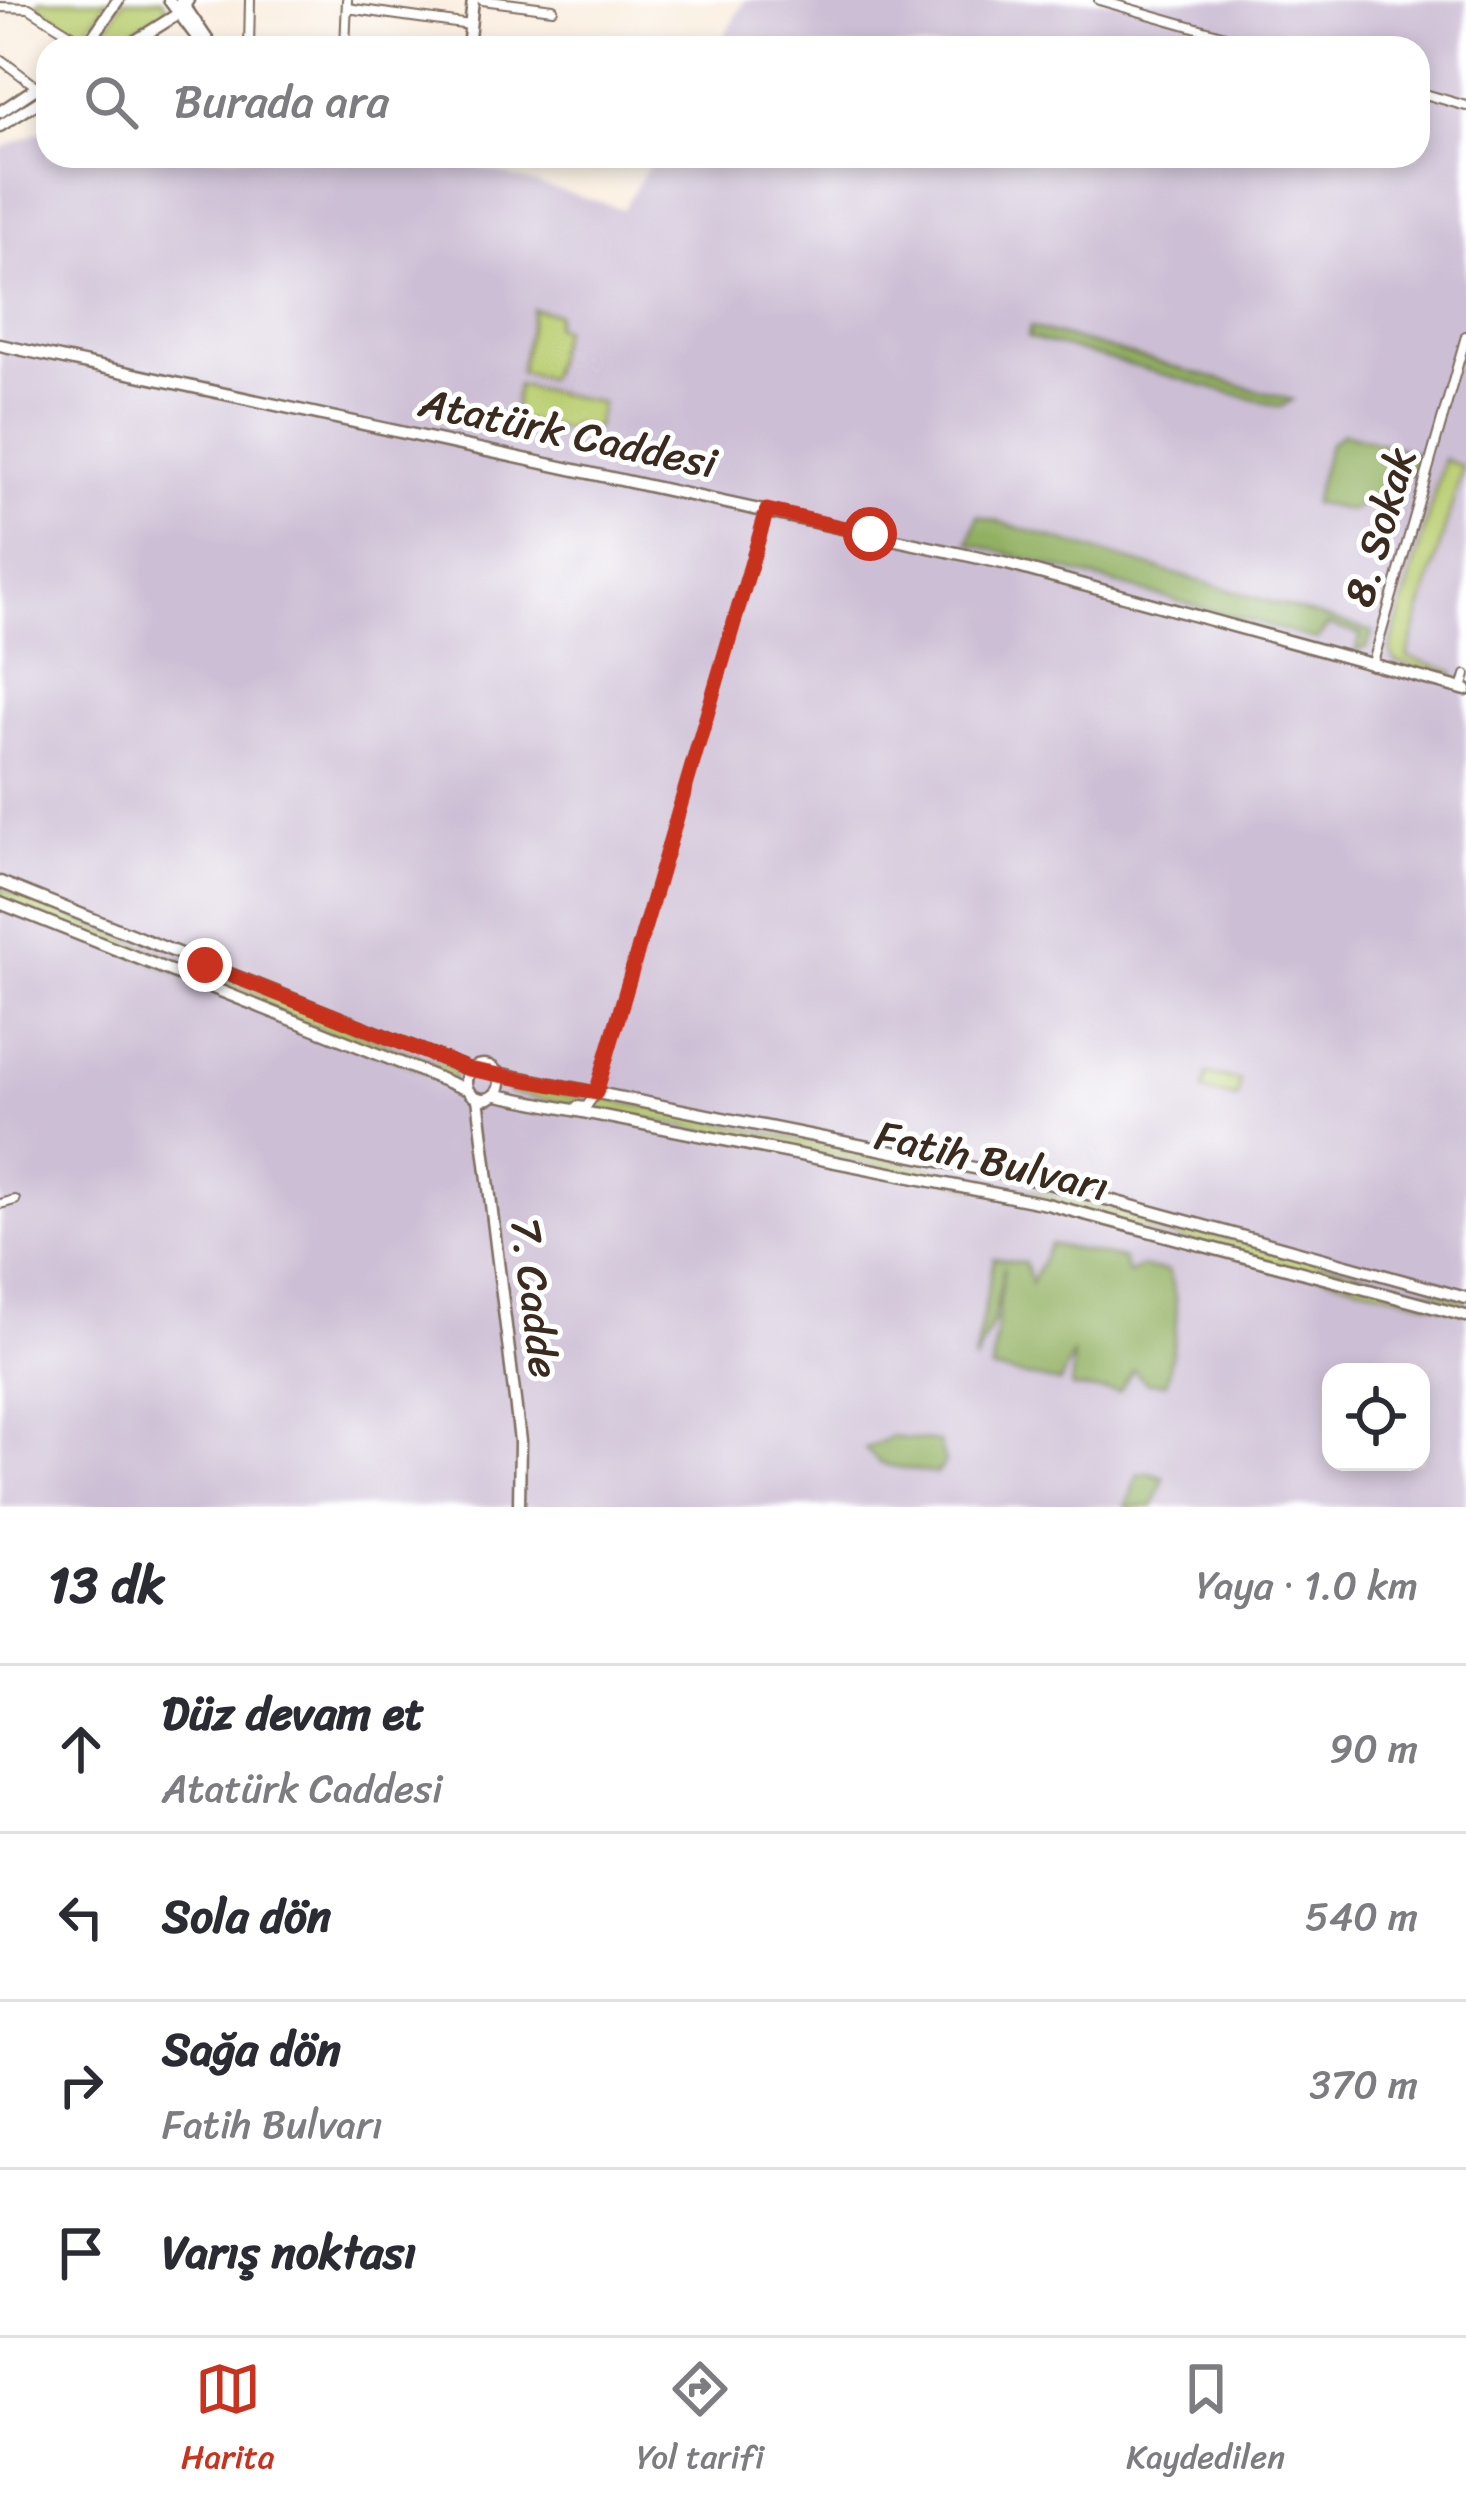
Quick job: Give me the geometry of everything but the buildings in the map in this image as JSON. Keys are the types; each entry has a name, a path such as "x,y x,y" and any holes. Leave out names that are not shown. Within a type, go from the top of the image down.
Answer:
{"main road":[{"path":"96,36 118,0"},
{"path":"169,0 183,5 202,36"},
{"path":"470,36 477,0"},
{"path":"140,36 183,5"},
{"path":"0,112 36,92"},
{"path":"0,126 36,95"},
{"name":"Atatürk Caddesi","path":"0,346 1007,564 1464,690"},
{"name":"Fatih Bulvarı","path":"0,882 468,1069 1044,1182 1466,1298"},
{"path":"0,903 478,1098"},
{"path":"463,1088 468,1069"},
{"path":"497,1095 502,1074"},
{"name":"Fatih Bulvarı","path":"478,1098 497,1095 557,1104 1047,1204 1466,1316"},
{"name":"7. Cadde","path":"478,1098 520,1441 519,1507"}],"street":[{"path":"249,36 250,0"},
{"path":"477,0 553,9"},
{"path":"1099,0 1225,36"},
{"path":"0,7 30,4 74,36"},
{"path":"346,36 347,4 471,25"},
{"path":"0,58 36,83"},
{"path":"1430,96 1466,106"},
{"name":"8. Sokak","path":"1372,666 1466,336"},
{"path":"557,1104 586,1107 596,1093 767,510"},
{"path":"1464,690 1466,675"},
{"path":"0,1204 15,1200"}],"shaded area":[{"path":"745,0 1466,0 1466,1507 0,1507 0,149 36,133 36,168 482,168 623,209 647,168 1430,168 1430,36 724,36"}],"green space":[{"path":"39,0 109,0 83,34 38,7"},
{"path":"123,0 162,0 168,8 124,36 102,36"},
{"path":"533,309 557,314 554,327 562,329 548,379 520,372"},
{"path":"1030,327 1292,400 1281,407 1028,337"},
{"path":"517,385 601,403 596,428 572,424 569,430 513,418"},
{"path":"1343,433 1421,455 1417,470 1351,511 1313,503 1329,444"},
{"path":"1444,459 1463,467 1407,657 1454,672 1453,676 1396,662 1390,651"},
{"path":"978,516 1373,632 1367,647 1356,651 1361,635 1328,625 1317,640 969,543"},
{"path":"0,888 192,966 193,972 190,977 0,900"},
{"path":"213,975 451,1069 455,1077 452,1081 205,983"},
{"path":"1207,1074 1240,1081 1237,1098 1203,1091"},
{"path":"511,1084 589,1100 580,1105 509,1093"},
{"path":"600,1098 1251,1244 1466,1301 1466,1312 946,1179 592,1107"},
{"path":"1050,1244 1123,1259 1128,1274 1141,1267 1167,1271 1176,1313 1166,1383 1147,1383 1133,1370 1119,1392 1072,1388 1073,1353 1060,1383 992,1370 1004,1266 993,1322 974,1363 994,1258 1025,1263 1031,1284"},
{"path":"891,1437 939,1442 945,1463 936,1474 881,1464 865,1449"},
{"path":"1138,1474 1164,1478 1153,1507 1126,1507"}],"route":[{"path":"205,965 468,1069 596,1093 767,510 870,534"}]}
